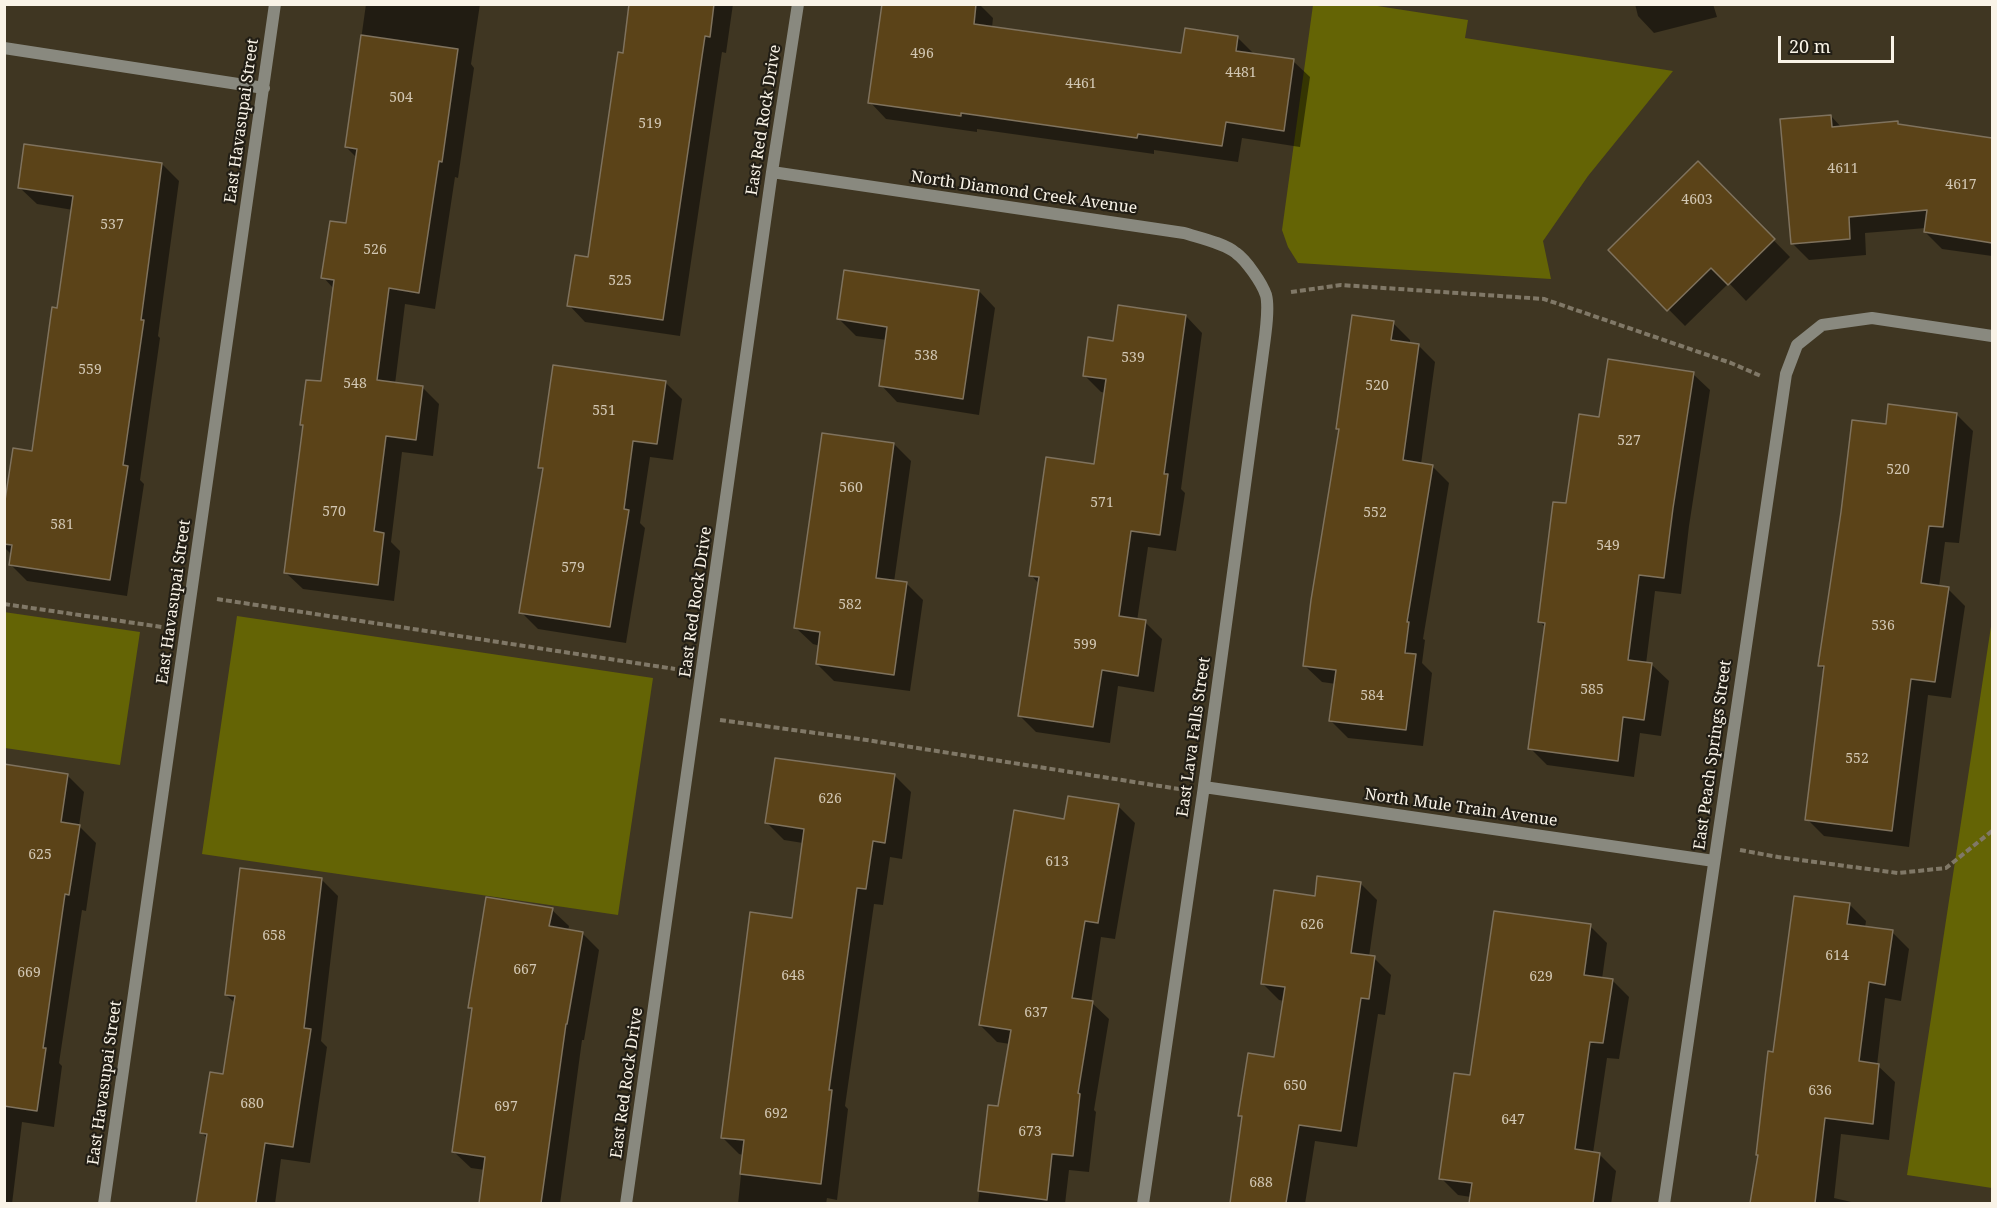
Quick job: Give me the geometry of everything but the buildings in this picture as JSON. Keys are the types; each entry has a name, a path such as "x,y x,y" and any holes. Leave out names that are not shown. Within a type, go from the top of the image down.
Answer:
{"street":[{"name":"East Havasupai Street","path":"104,1203 276,4"},
{"name":"East Red Rock Drive","path":"626,1203 772,172 798,4"},
{"path":"4,48 264,88"},
{"name":"North Diamond Creek Avenue","path":"772,172 1184,233 1236,252 1256,276"},
{"name":"East Lava Falls Street","path":"1143,1203 1204,790 1262,360 1266,295 1256,276"},
{"name":"East Peach Springs Street","path":"1664,1203 1786,374 1797,345 1822,325 1872,318 1992,336"},
{"name":"North Mule Train Avenue","path":"1204,790 1714,861"}],"path":[{"path":"1266,295 1341,285 1544,299 1731,363 1784,385"},
{"path":"191,595 702,674"},
{"path":"4,604 186,631"},
{"path":"696,717 1204,790"},
{"path":"1716,846 1898,873 1946,868 1992,831"}],"shaded area":[{"path":"1313,5 1371,5 1468,20 1465,38 1673,71 1588,176 1543,241 1551,279 1298,263 1288,247 1282,230"},
{"path":"4,612 140,632 120,765 5,748"},
{"path":"237,616 653,678 618,915 202,854"},
{"path":"1992,620 1992,1188 1907,1175"}]}
